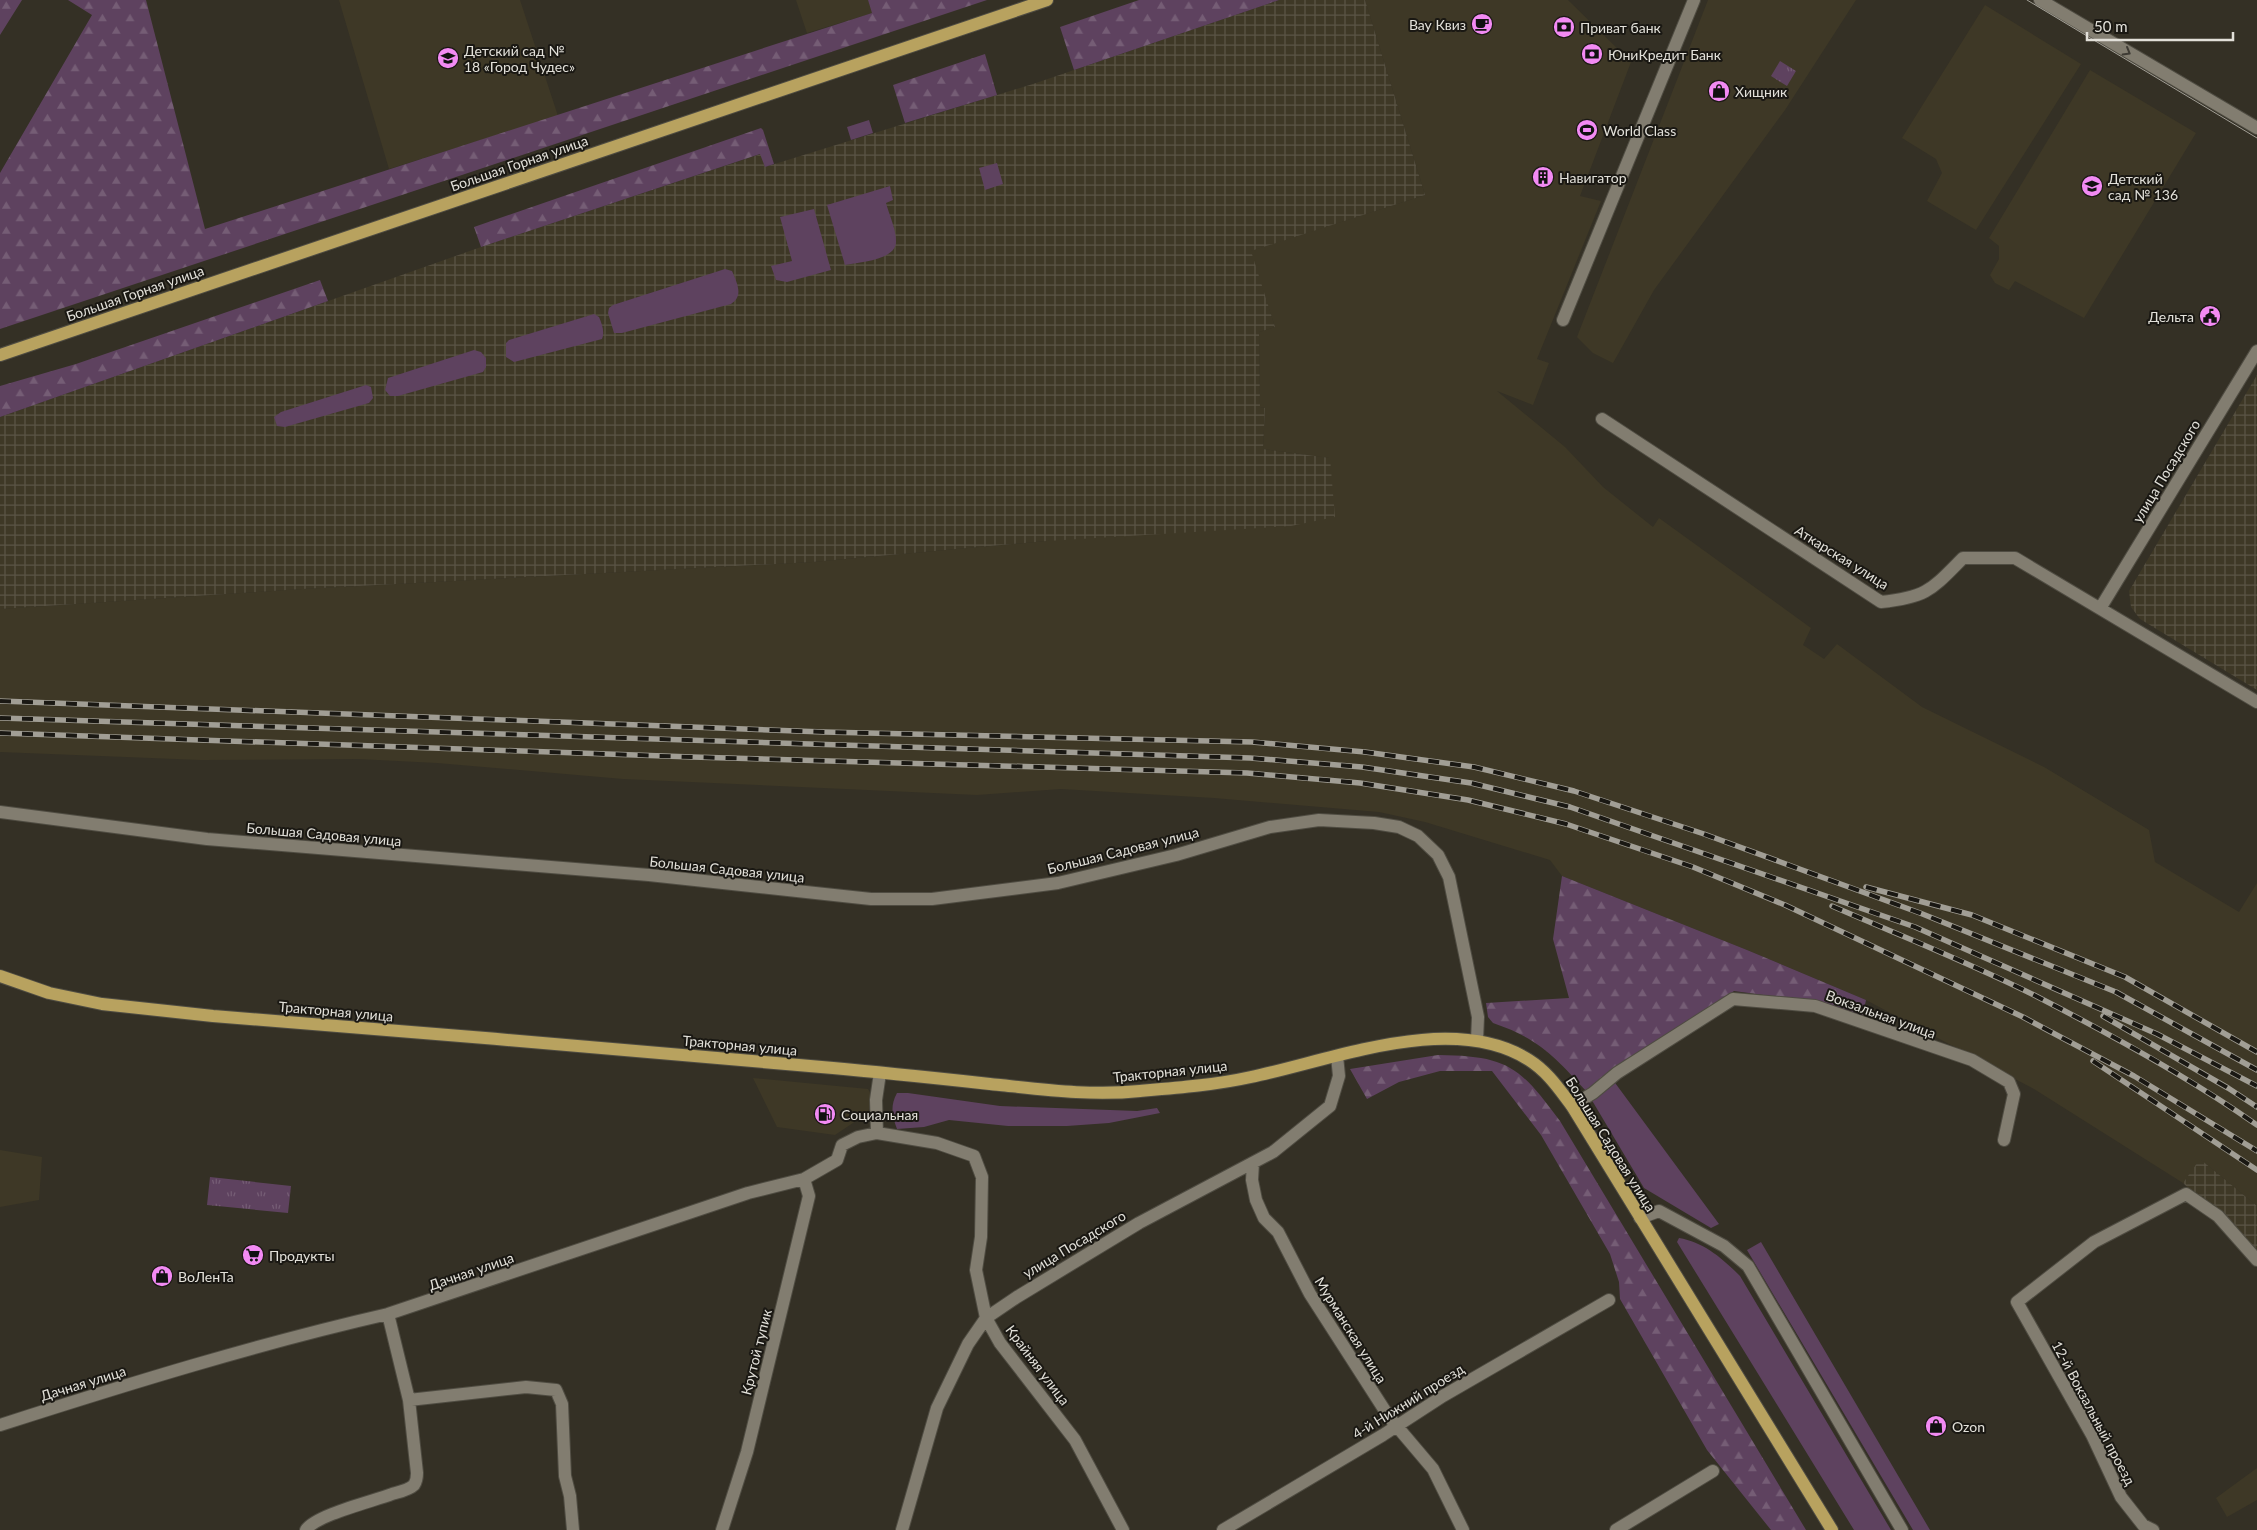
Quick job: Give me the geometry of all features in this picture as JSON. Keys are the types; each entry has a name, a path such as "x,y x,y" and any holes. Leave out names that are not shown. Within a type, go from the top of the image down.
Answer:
{"main road":[{"name":"Большая Горная улица","path":"0,355 1047,0"},
{"name":"Тракторная улица","path":"0,976 49,993 102,1004 213,1016 880,1072 1066,1093 1137,1092 1248,1078 1337,1056 1435,1039 1476,1040"},
{"name":"Большая Садовая улица","path":"1476,1040 1508,1050 1529,1060 1549,1076 1572,1106 1832,1530"}],"street":[{"path":"1563,320 1694,0"},
{"path":"2040,0 2257,128"},
{"name":"улица Посадского","path":"2101,607 2257,351"},
{"name":"Аткарская улица","path":"1602,419 1881,602 1909,599 1930,590 1963,558 2015,558 2101,607 2257,702"},
{"name":"Большая Садовая улица","path":"0,812 207,839 649,875 871,899 932,899 1058,883 1176,854 1270,827 1319,820 1374,823 1399,827 1418,836 1438,855 1449,877 1478,1017 1476,1040"},
{"name":"Вокзальная улица","path":"1572,1106 1593,1093 1617,1073 1733,999 1815,1006 1972,1060 2009,1082 2014,1094 2004,1140"},
{"name":"улица Посадского","path":"902,1530 937,1408 968,1344 986,1318 1139,1223 1273,1152 1330,1106 1339,1076 1337,1056"},
{"path":"877,1133 876,1100 880,1072"},
{"name":"Дачная улица","path":"0,1425 119,1387 327,1328 388,1314 748,1193 804,1179 836,1160 842,1145 858,1137 877,1133"},
{"name":"Крайняя улица","path":"877,1133 937,1143 974,1156 982,1177 981,1237 976,1270 986,1318 1000,1343 1075,1440 1123,1530"},
{"name":"Мурманская улица","path":"1253,1163 1252,1180 1256,1200 1264,1218 1278,1232 1310,1294 1340,1344 1389,1417 1433,1469 1463,1530"},
{"name":"Крутой тупик","path":"722,1530 747,1452 809,1196 804,1179"},
{"name":"12-й Вокзальный проезд","path":"2154,1530 2143,1525 2121,1498 2092,1434 2017,1302 2094,1242 2186,1194 2218,1216 2257,1260"},
{"path":"1640,1218 1659,1211 1724,1246 1748,1266 1902,1530"},
{"name":"4-й Нижний проезд","path":"1222,1530 1397,1426 1443,1396 1610,1300"},
{"path":"306,1530 308,1526 322,1517 407,1489 414,1484 418,1473 408,1400 388,1314"},
{"path":"408,1400 526,1387 556,1390 562,1404 565,1476 570,1496 573,1530"},
{"path":"1616,1530 1713,1471"}],"shaded area":[{"name":"Детский сад № 18 «Город Чудес»","path":"339,0 520,0 558,116 389,169"},
{"path":"796,0 868,0 873,13 807,33"},
{"path":"1279,0 1365,0 1425,195 1251,251 1275,327 1259,332 1260,407 1265,408 1263,449 1330,458 1335,517 1291,526 1047,541 812,562 302,589 0,609 0,417 481,247 761,154 765,167 1036,83"},
{"path":"1365,0 1568,0 1631,62 1580,196 1601,201 1537,359 1549,363 1533,405 1497,391 1565,447 1603,487 1653,527 1659,518 1811,628 1803,645 1824,659 1837,644 1922,707 2044,767 2149,830 2155,862 2239,912 2257,883 2257,1206 2201,1160 2183,1183 2034,1089 1866,1000 1562,876 1550,860 1425,822 1379,812 1214,798 1061,789 977,795 623,779 437,763 358,759 201,760 0,752 0,609 302,589 812,562 1047,541 1329,458 1263,449 1265,408 1260,407 1259,332 1275,327 1250,251 1425,195"},
{"path":"1708,0 1856,0 1785,110 1654,290 1613,363 1593,353 1577,337"},
{"path":"1985,5 2081,64 1976,230 1927,201 1942,173 1936,159 1902,138"},
{"name":"Детский сад № 136","path":"2090,70 2196,133 2084,318 2015,281 2009,290 1995,283 1990,275 1999,259 1999,246 1989,238"},
{"path":"2257,375 2257,690 2140,619 2131,607 2129,591"},
{"path":"753,1078 868,1089 872,1096 868,1113 835,1135 777,1127"},
{"path":"0,1150 42,1157 39,1200 0,1207"},
{"path":"2200,1159 2257,1206 2257,1252 2183,1183"},
{"path":"2257,1468 2257,1500 2227,1517 2216,1498"}],"green space":[{"path":"0,0 22,0 0,35"},
{"path":"68,0 146,0 205,229 872,13 868,0 987,0 0,329 0,173 92,15"},
{"path":"1139,0 1279,0 1074,70 1060,27"},
{"path":"985,54 997,95 905,123 893,85"},
{"path":"1780,61 1796,71 1787,86 1771,76"},
{"path":"869,120 873,133 851,140 847,127"},
{"path":"761,128 774,164 765,167 760,154 481,247 474,227"},
{"path":"997,163 1003,184 985,190 979,168"},
{"path":"890,186 893,200 886,203 895,232 895,247 891,252 876,259 845,265 827,205"},
{"path":"814,209 831,270 787,282 776,280 771,266 792,261 780,217"},
{"path":"725,269 732,271 738,289 737,297 731,304 622,333 614,333 608,313 609,308 613,305"},
{"path":"320,280 328,301 0,417 0,386 76,364"},
{"path":"594,314 599,317 602,325 602,339 514,362 506,357 506,343 509,340"},
{"path":"474,350 481,352 486,358 486,367 483,372 398,396 390,396 385,390 388,378"},
{"path":"366,385 371,387 373,398 369,403 285,427 277,426 274,417 281,412"},
{"path":"1562,876 1866,1000 1862,1018 1815,1002 1734,991 1587,1092 1546,1050 1523,1036 1493,1023 1488,1017 1486,1003 1569,998 1553,939"},
{"path":"1438,1055 1481,1058 1497,1062 1522,1076 1546,1102 1560,1121 1806,1530 1771,1530 1707,1450 1620,1299 1619,1282 1610,1254 1541,1135 1492,1071 1440,1071 1399,1082 1367,1099 1350,1069"},
{"path":"1610,1076 1719,1224 1711,1228 1644,1188 1587,1092"},
{"path":"897,1093 1000,1106 1137,1111 1157,1108 1160,1113 1109,1123 1067,1126 1008,1126 949,1120 924,1127 897,1129 892,1111"},
{"path":"210,1177 291,1186 288,1213 207,1205"},
{"path":"1679,1238 1705,1247 1740,1276 1891,1530 1854,1530 1677,1242"},
{"path":"1761,1242 1930,1530 1913,1530 1747,1250"}],"tram line":[{"path":"2027,0 2257,138"}],"railway":[{"path":"0,701 824,732 1252,742 1365,752 1474,767 1574,791 1704,834 1920,913 2116,992 2257,1070"},
{"path":"0,718 1250,758 1362,767 1471,783 1570,807 1915,927 2157,1034 2257,1086"},
{"path":"0,733 692,757 1247,773 1360,783 1468,800 1566,824 1693,867 1785,905 2023,1017 2134,1076 2257,1151"},
{"path":"1866,887 1972,915 2125,977 2257,1052"},
{"path":"1832,906 1959,960 2034,995 2148,1056 2257,1125"},
{"path":"2103,1016 2228,1088 2257,1107"},
{"path":"2093,1061 2257,1170"}],"place":[{"name":"Вау Квиз","path":"1482,24"},
{"name":"Приват банк","path":"1564,27"},
{"name":"ЮниКредит Банк","path":"1592,54"},
{"name":"Детский сад № 18 «Город Чудес»","path":"448,58"},
{"name":"Хищник","path":"1719,91"},
{"name":"World Class","path":"1587,130"},
{"name":"Навигатор","path":"1543,177"},
{"name":"Детский сад № 136","path":"2092,186"},
{"name":"Дельта","path":"2210,316"},
{"name":"Социальная","path":"825,1114"},
{"name":"Продукты","path":"253,1255"},
{"name":"ВоЛенТа","path":"162,1276"},
{"name":"Ozon","path":"1936,1426"}]}
